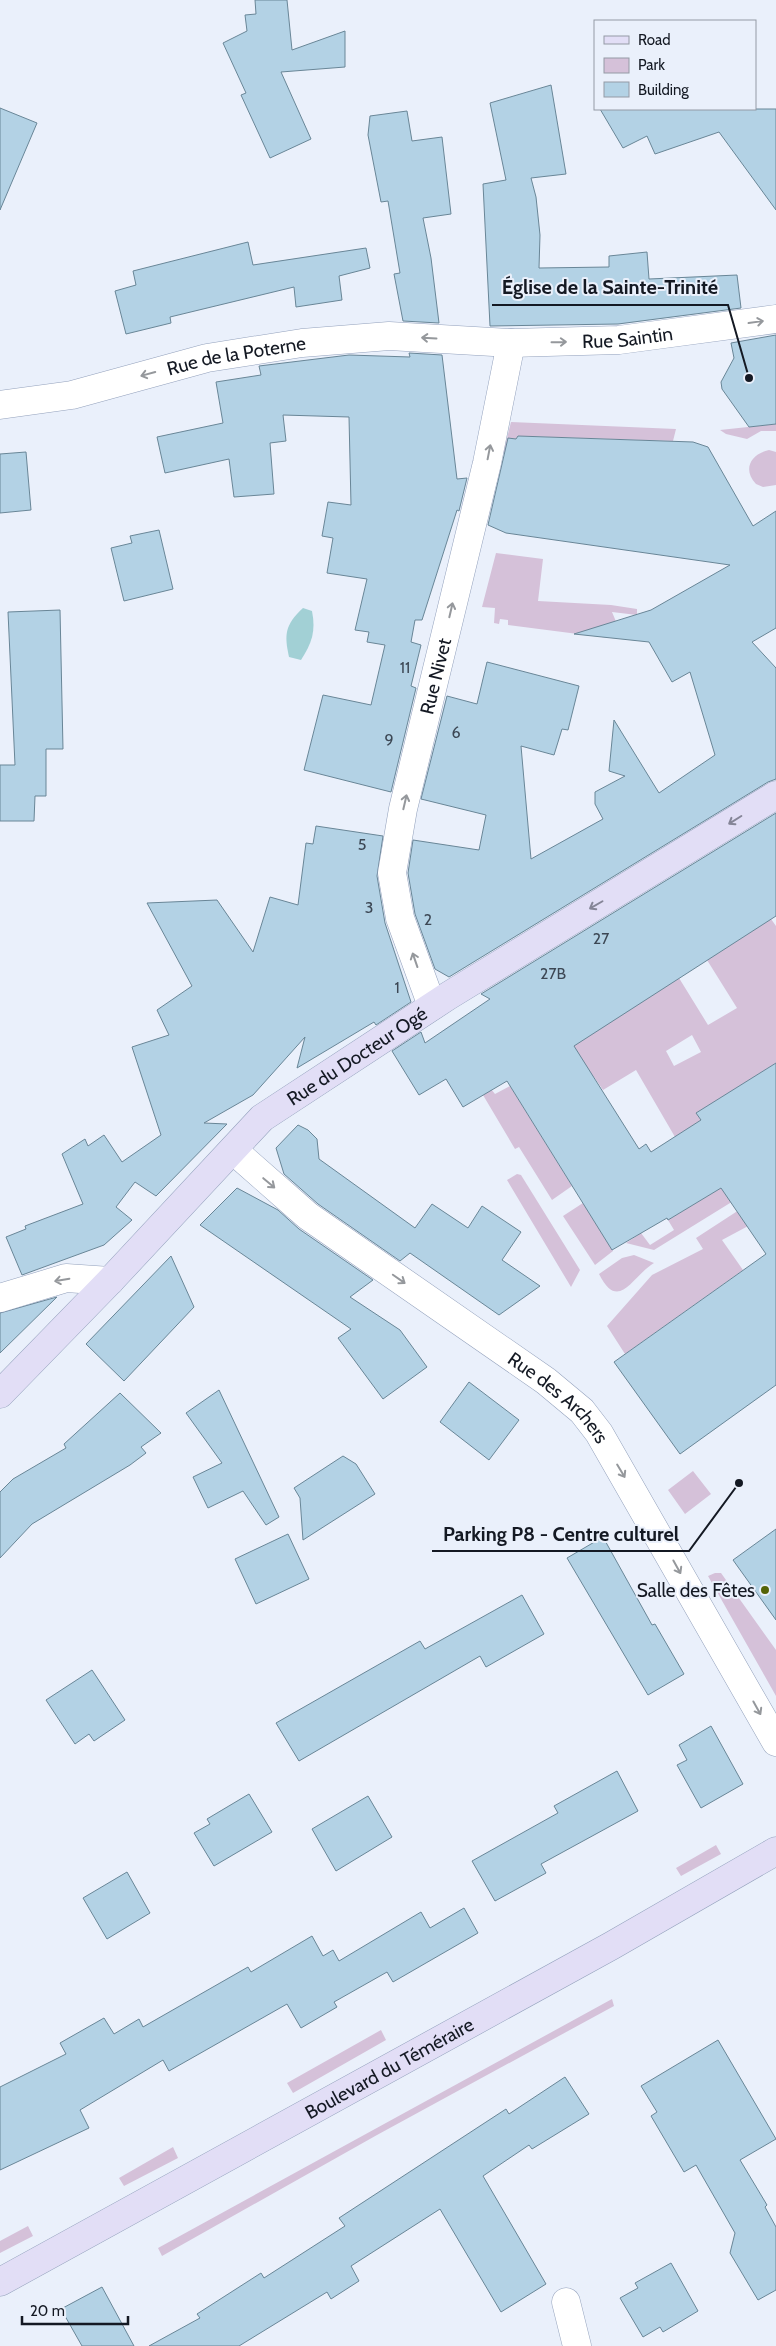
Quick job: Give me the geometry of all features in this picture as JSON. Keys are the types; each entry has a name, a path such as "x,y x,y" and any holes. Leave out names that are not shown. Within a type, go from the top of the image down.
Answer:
{"main road":[{"name":"Rue du Docteur Ogé","path":"0,1394 110,1281 262,1118 432,1006 776,795"},
{"name":"Boulevard du Téméraire","path":"0,2282 602,1950 776,1850"}],"street":[{"name":"Rue Saintin","path":"478,341 510,343 620,340 776,319"},
{"name":"Rue de la Poterne","path":"0,405 72,395 208,358 302,344 389,336 478,341"},
{"name":"Rue Nivet","path":"432,1006 400,918 392,873 403,809 487,463 510,343"},
{"name":"Rue des Archers","path":"233,1150 308,1216 546,1381 582,1411 599,1433 776,1742"},
{"path":"0,1298 66,1278 110,1281"},
{"path":"566,2302 577,2346"}],"green space":[{"path":"511,422 676,429 673,441 519,436 503,454"},
{"path":"776,424 776,431 761,431 747,439 726,434 720,430"},
{"path":"769,450 776,452 776,485 763,487 756,484 749,468 750,463 757,455"},
{"path":"496,553 543,559 538,601 611,605 637,609 637,615 612,612 617,624 609,638 508,625 508,620 500,619 499,624 494,623 495,608 482,607"},
{"path":"771,919 776,926 776,1063 697,1113 701,1120 675,1137 636,1070 603,1090 594,1077 586,1082 562,1043 679,978 708,1025 737,1008 707,960","holes":["692,1035 701,1052 674,1066 666,1051"]},
{"path":"510,1086 572,1186 552,1200 519,1147 515,1149 483,1095 491,1089 495,1094"},
{"path":"517,1174 521,1175 580,1270 571,1287 507,1180"},
{"path":"734,1180 743,1195 654,1250 626,1243 641,1233 650,1245 674,1230 668,1220"},
{"path":"776,1186 776,1211 722,1240 743,1270 625,1354 607,1326 652,1275 703,1249 696,1238"},
{"path":"583,1203 613,1251 595,1265 563,1216"},
{"path":"634,1255 654,1263 625,1288 613,1291 606,1285 599,1274 622,1258"},
{"path":"693,1471 711,1494 685,1514 668,1490"},
{"path":"721,1573 776,1650 776,1696 708,1576"},
{"path":"716,1845 721,1854 681,1876 676,1868"},
{"path":"612,1999 614,2006 377,2135 162,2256 158,2248"},
{"path":"381,2030 386,2040 293,2093 287,2083"},
{"path":"173,2147 178,2158 124,2186 119,2178"},
{"path":"28,2226 33,2236 0,2253 0,2241"}],"water":[{"path":"303,608 312,611 314,625 308,648 301,660 289,657 286,636 289,625"}],"building":[{"path":"255,0 287,0 292,50 345,31 345,67 281,72 311,139 270,158 241,95 246,93 223,43 247,31 245,15 256,14"},
{"path":"551,85 566,174 531,178 536,197 540,235 539,268 609,267 609,256 647,252 649,279 737,275 741,308 618,324 490,326 483,184 506,180 490,103"},
{"path":"0,108 37,123 0,210"},
{"path":"776,109 776,210 719,132 655,154 647,136 623,148 601,110"},
{"path":"407,111 412,141 442,137 451,214 423,218 431,258 439,323 403,321 394,274 400,273 388,201 381,202 368,135 370,116"},
{"path":"248,242 253,265 366,248 370,268 339,276 342,300 296,307 294,287 170,317 171,323 126,334 115,291 136,285 133,271"},
{"path":"776,335 776,424 749,427 722,389 721,382 734,358 731,343"},
{"path":"409,353 442,355 457,479 467,478 459,511 457,510 422,620 415,620 411,642 421,645 411,686 416,688 391,792 304,770 323,695 371,705 385,645 367,642 369,632 355,630 367,579 327,573 333,538 322,536 328,502 351,505 349,417 283,415 286,441 270,443 274,494 234,497 229,459 165,473 157,437 223,423 216,382 261,375 259,366 349,355 410,357"},
{"path":"518,436 693,442 708,447 753,526 776,511 776,628 752,642 776,668 776,779 768,782 449,977 435,969 415,914 408,873 413,840 479,850 486,815 421,799 447,696 477,704 487,662 579,686 568,730 562,729 554,755 521,746 531,859 603,819 595,804 595,792 625,776 609,771 614,720 659,793 715,755 690,672 672,682 649,642 574,634 651,610 730,565 506,533 488,525 508,438 516,439"},
{"path":"26,452 31,510 0,513 0,454"},
{"path":"159,530 173,589 124,601 111,548 132,543 130,536"},
{"path":"60,610 63,749 46,749 46,796 35,796 34,821 0,821 0,765 15,765 8,612"},
{"path":"776,813 776,916 574,1046 639,1149 646,1144 651,1152 701,1120 696,1113 776,1063 776,1385 680,1454 614,1362 766,1254 721,1188 668,1220 667,1218 612,1250 507,1081 463,1107 446,1079 419,1095 392,1051 421,1032 425,1043 490,999 481,994"},
{"path":"316,826 383,836 377,876 385,923 411,1002 376,1025 374,1022 297,1068 305,1037 253,1095 204,1123 227,1124 156,1196 135,1182 116,1207 132,1220 104,1245 22,1275 6,1237 26,1229 25,1226 83,1204 62,1154 85,1139 88,1146 104,1135 122,1162 161,1135 132,1047 169,1035 157,1010 192,986 147,903 217,900 253,952 270,897 298,905 306,843 313,844"},
{"path":"298,1125 308,1130 317,1139 319,1159 415,1228 432,1204 468,1228 482,1206 521,1232 502,1260 540,1286 499,1315 410,1253 400,1261 318,1204 284,1174 276,1148"},
{"path":"237,1188 278,1210 299,1229 373,1280 350,1297 400,1330 427,1367 383,1399 338,1338 351,1329 200,1225"},
{"path":"171,1256 194,1307 124,1381 86,1344"},
{"path":"57,1297 0,1353 0,1313"},
{"path":"469,1382 519,1420 489,1460 440,1422"},
{"path":"219,1390 279,1517 266,1525 243,1491 208,1508 193,1477 222,1463 186,1413"},
{"path":"120,1393 161,1433 141,1447 146,1453 130,1465 32,1524 0,1558 0,1492 13,1479 66,1448 64,1444"},
{"path":"343,1456 356,1464 375,1494 303,1540 300,1498 294,1488"},
{"name":"Salle des Fêtes","path":"776,1529 776,1620 733,1560"},
{"path":"288,1534 309,1579 256,1604 235,1559"},
{"path":"603,1537 652,1625 655,1624 684,1674 648,1695 567,1558"},
{"path":"522,1595 544,1634 486,1667 480,1656 299,1761 276,1723 420,1641 425,1649"},
{"path":"92,1670 125,1720 94,1741 89,1734 75,1744 46,1700"},
{"path":"711,1726 743,1784 701,1808 677,1765 687,1760 679,1745"},
{"path":"617,1771 638,1811 541,1864 546,1873 495,1901 472,1861 558,1813 554,1806"},
{"path":"249,1794 272,1832 214,1866 194,1833 210,1824 207,1819"},
{"path":"368,1796 392,1837 336,1871 312,1829"},
{"path":"127,1872 150,1913 107,1939 83,1898"},
{"path":"464,1908 478,1933 393,1982 387,1972 334,2002 337,2007 301,2028 287,2004 169,2071 163,2060 80,2110 89,2128 0,2170 0,2087 66,2054 60,2043 104,2018 114,2034 139,2019 143,2027 248,1967 251,1972 312,1936 323,1956 333,1950 339,1961 421,1912 430,1928"},
{"path":"718,2040 776,2139 740,2160 767,2205 765,2207 776,2227 776,2290 758,2300 730,2253 735,2233 696,2165 684,2172 651,2116 657,2112 641,2086"},
{"path":"565,2077 589,2114 532,2149 529,2145 483,2176 546,2284 501,2312 440,2209 351,2266 359,2281 331,2299 327,2292 239,2346 149,2346 200,2318 197,2314 261,2273 264,2278 345,2226 339,2218 506,2109 509,2114"},
{"path":"671,2263 698,2311 663,2332 660,2327 643,2337 620,2298 638,2288 635,2283"},
{"path":"102,2287 134,2346 82,2346 61,2309"}],"place":[{"name":"Église de la Sainte-Trinité","path":"749,378"},
{"name":"Parking P8 - Centre culturel","path":"739,1483"},
{"name":"Salle des Fêtes","path":"765,1590"}]}
